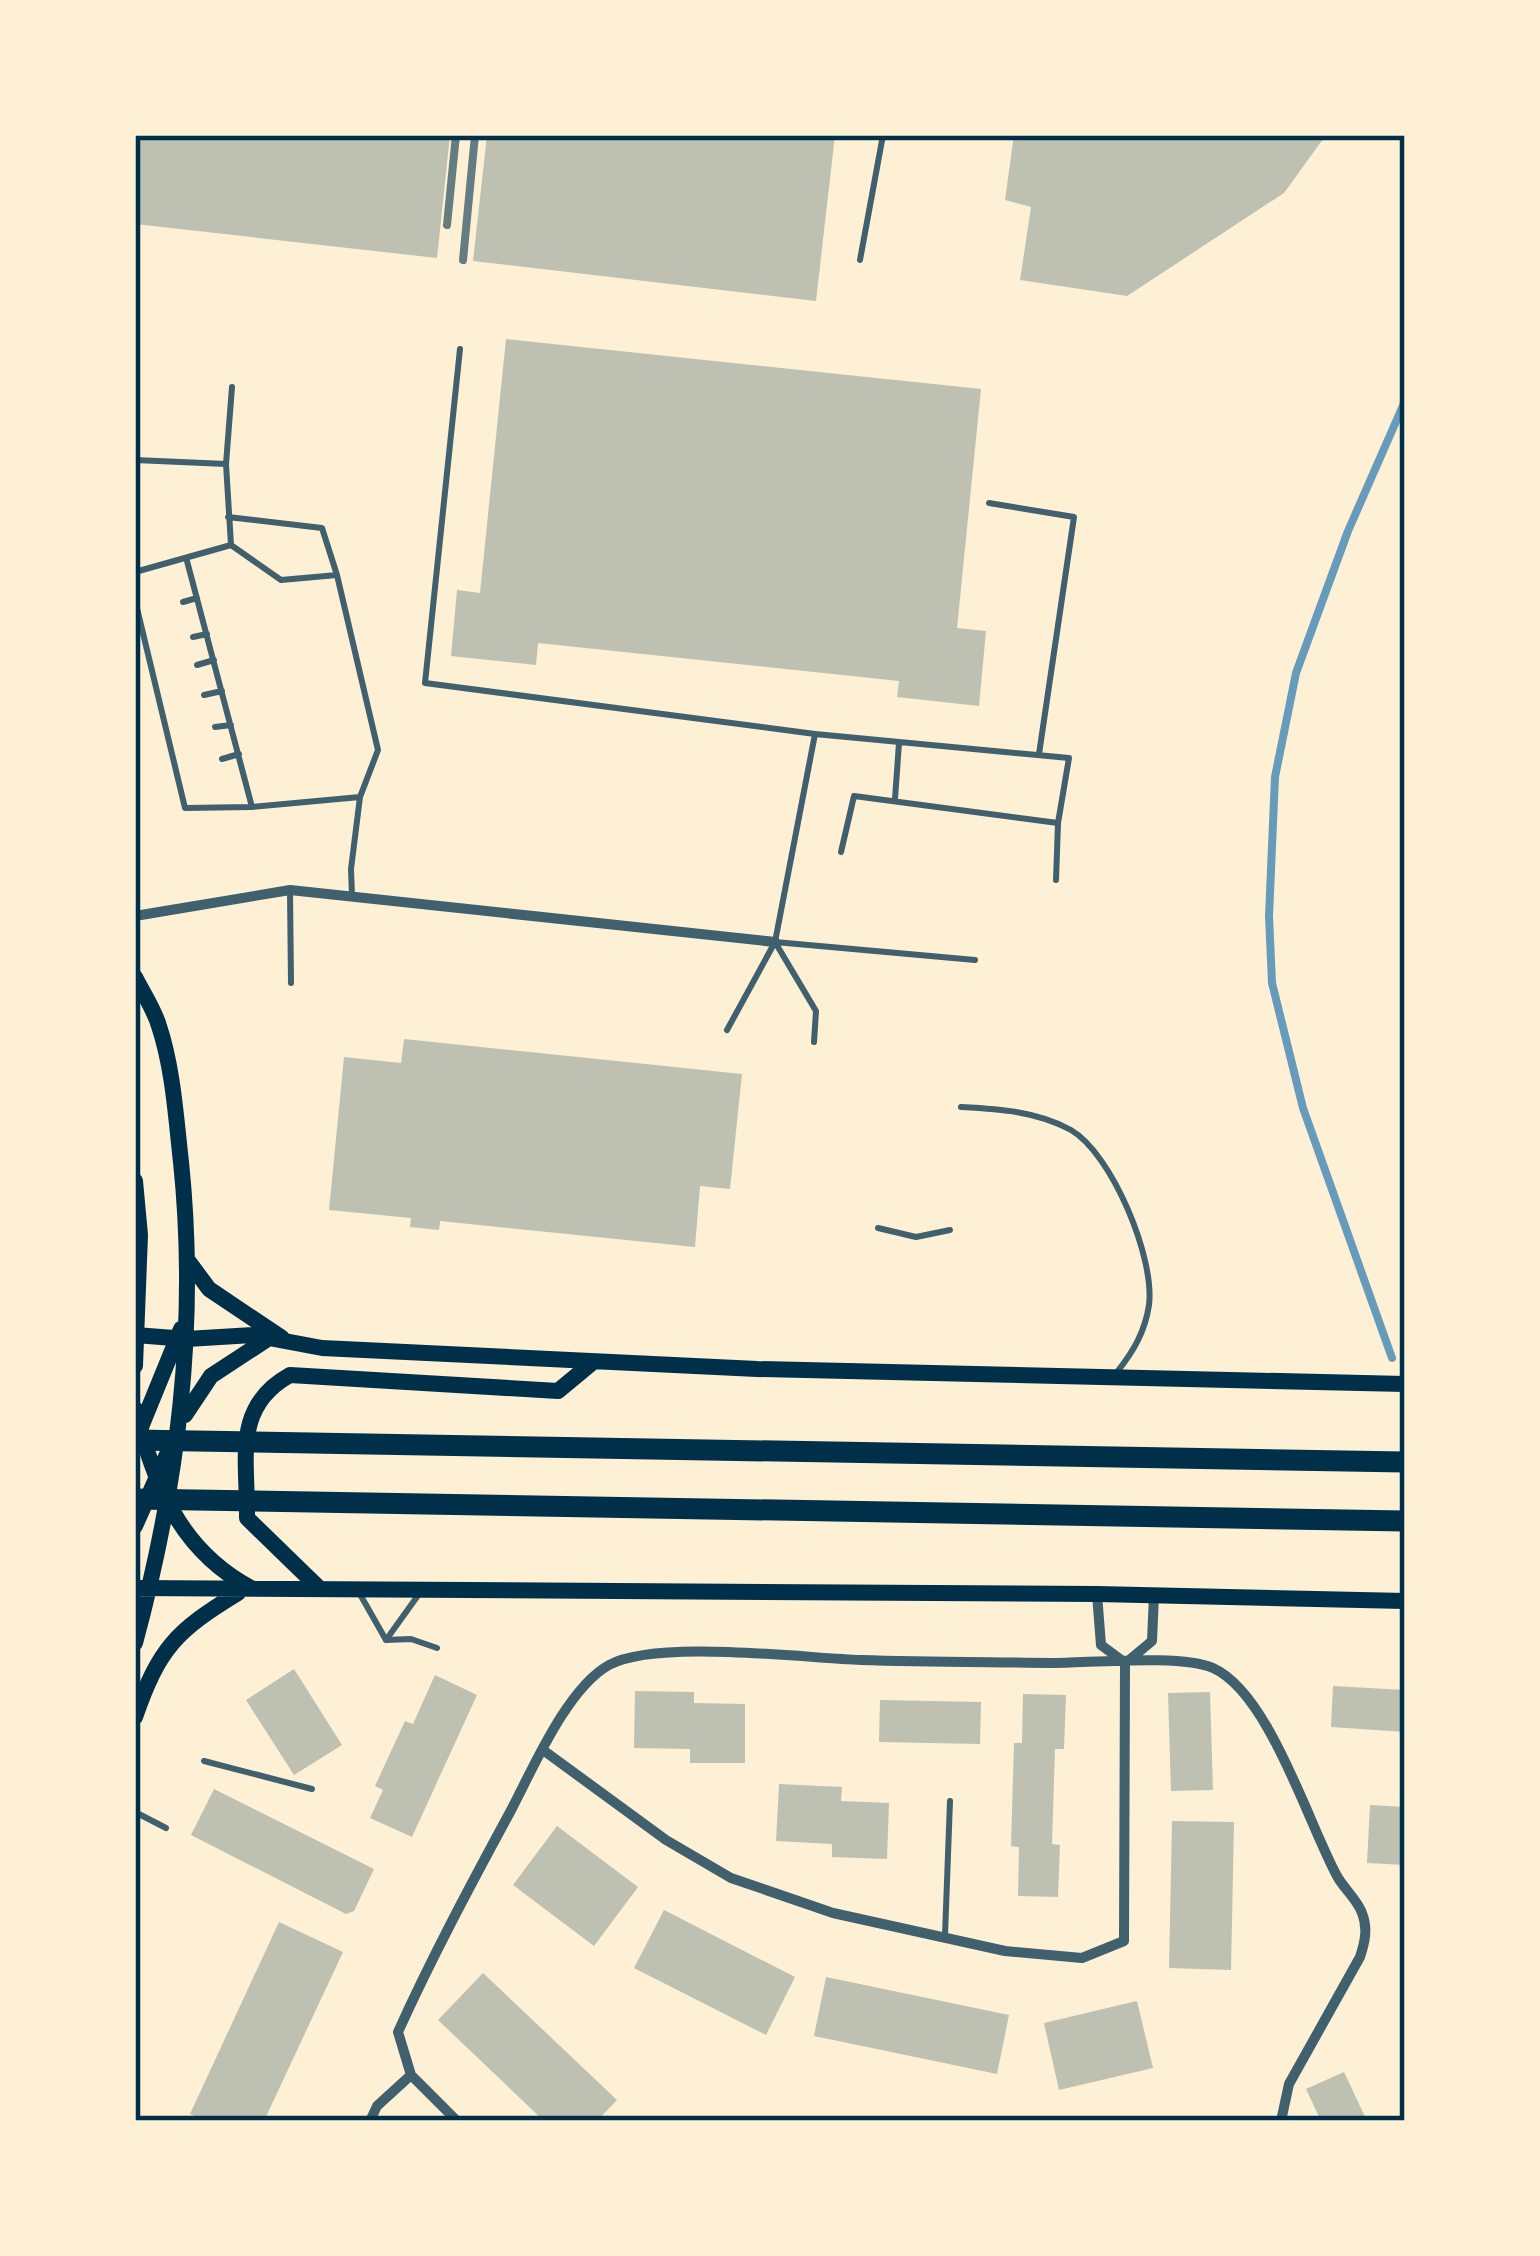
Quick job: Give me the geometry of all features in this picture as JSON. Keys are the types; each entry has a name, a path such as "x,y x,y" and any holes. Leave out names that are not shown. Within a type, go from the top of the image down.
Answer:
{"highway":[{"path":"137,1437 338,1445 1405,1462"},
{"path":"135,1499 1405,1521"}],"main road":[{"path":"135,977 159,1025 169,1077 189,1262 180,1425 167,1507 142,1588 138,1633"},
{"path":"135,1181 140,1235 135,1366"},
{"path":"189,1262 208,1289 293,1345"},
{"path":"136,1335 254,1335 293,1345 593,1362 1405,1384"},
{"path":"137,1437 183,1338"},
{"path":"135,1526 180,1425 211,1376 266,1340"},
{"path":"319,1588 248,1518 248,1437 256,1402 268,1388 290,1375 558,1391 593,1362"},
{"path":"135,1409 137,1437 167,1507 212,1562 250,1591"},
{"path":"142,1588 1097,1594 1405,1601"},
{"path":"135,1717 162,1651 202,1615 250,1591"},
{"path":"135,1602 138,1633"}],"street":[{"path":"135,916 290,890 775,942"},
{"path":"1097,1594 1100,1645 1125,1663"},
{"path":"1125,1663 1152,1641 1154,1595"},
{"path":"458,2121 411,2075 398,2032 445,1930 543,1750 586,1682 629,1656 685,1653 1125,1663 1179,1660 1214,1669 1244,1692 1288,1768 1339,1880 1363,1914 1366,1937 1360,1957 1289,2084 1281,2121"},
{"path":"543,1750 665,1840 731,1878 833,1913 945,1939 1005,1951 1082,1958 1124,1941 1125,1663"},
{"path":"370,2121 377,2106 411,2075"}],"lane":[{"path":"860,260 884,135"},
{"path":"460,349 425,683 815,734 1069,758 1058,823 1056,880"},
{"path":"231,545 226,464 232,387"},
{"path":"135,464 226,464"},
{"path":"989,503 1074,517 1039,754"},
{"path":"229,518 322,528 378,750 360,797 352,897"},
{"path":"135,572 231,545"},
{"path":"231,545 281,580 337,575"},
{"path":"186,560 252,807"},
{"path":"182,602 197,598"},
{"path":"135,600 185,808 360,797"},
{"path":"138,613 148,611"},
{"path":"193,637 207,634"},
{"path":"146,646 158,645"},
{"path":"197,665 214,660"},
{"path":"154,677 166,674"},
{"path":"204,695 222,691"},
{"path":"160,705 172,702"},
{"path":"215,728 231,725"},
{"path":"727,1030 775,942 815,734"},
{"path":"168,738 179,736"},
{"path":"895,799 899,742"},
{"path":"223,759 239,754"},
{"path":"176,769 190,766"},
{"path":"841,852 854,796 1058,823"},
{"path":"290,890 291,983"},
{"path":"775,942 975,960"},
{"path":"775,942 816,1011 814,1042"},
{"path":"961,1107 1016,1110 1073,1131 1111,1174 1139,1238 1150,1302 1137,1347 1113,1378"},
{"path":"878,1228 916,1237 950,1230"},
{"path":"355,1588 386,1640"},
{"path":"386,1640 426,1589"},
{"path":"386,1640 411,1639 437,1648"},
{"path":"204,1761 312,1789"},
{"path":"945,1939 950,1802"},
{"path":"135,1812 166,1828"}],"building":[{"path":"135,135 450,135 437,258 135,224"},
{"path":"487,135 835,135 816,301 473,261"},
{"path":"1014,135 1326,135 1284,193 1127,296 1020,280 1031,207 1005,200"},
{"path":"506,339 981,389 957,628 986,631 979,706 897,697 899,681 538,643 536,665 451,656 457,590 480,593"},
{"path":"404,1039 742,1074 730,1189 700,1186 695,1247 440,1221 439,1230 410,1227 411,1218 329,1210 344,1057 401,1063"},
{"path":"294,1669 342,1745 294,1775 246,1700"},
{"path":"435,1675 477,1695 412,1837 370,1818 383,1790 375,1786 405,1721 413,1724"},
{"path":"1333,1686 1405,1690 1405,1732 1331,1727"},
{"path":"635,1691 694,1692 694,1703 745,1704 745,1763 690,1763 690,1749 634,1748"},
{"path":"1210,1692 1213,1790 1171,1791 1168,1693"},
{"path":"1023,1694 1066,1695 1064,1749 1055,1749 1052,1844 1060,1845 1058,1897 1018,1896 1019,1847 1011,1846 1014,1743 1022,1743"},
{"path":"880,1700 981,1702 980,1744 879,1742"},
{"path":"779,1784 842,1787 841,1801 889,1803 887,1859 832,1857 832,1844 776,1841"},
{"path":"214,1789 374,1869 354,1911 346,1914 191,1835"},
{"path":"1370,1805 1405,1807 1405,1865 1367,1863"},
{"path":"1172,1821 1234,1822 1231,1970 1169,1968"},
{"path":"557,1826 638,1887 594,1946 513,1885"},
{"path":"664,1910 795,1977 766,2035 634,1968"},
{"path":"279,1922 343,1952 264,2121 205,2121 190,2114"},
{"path":"483,1973 617,2100 597,2121 544,2121 438,2020"},
{"path":"826,1977 1009,2015 997,2074 814,2036"},
{"path":"1137,2001 1153,2068 1059,2090 1044,2023"},
{"path":"1344,2072 1367,2121 1321,2121 1306,2089"}],"waterway":[{"path":"1392,1358 1303,1108 1272,983 1269,916 1275,777 1296,673 1348,531 1405,401"}],"railway":[{"path":"447,225 456,135"},
{"path":"463,260 475,135"}]}
